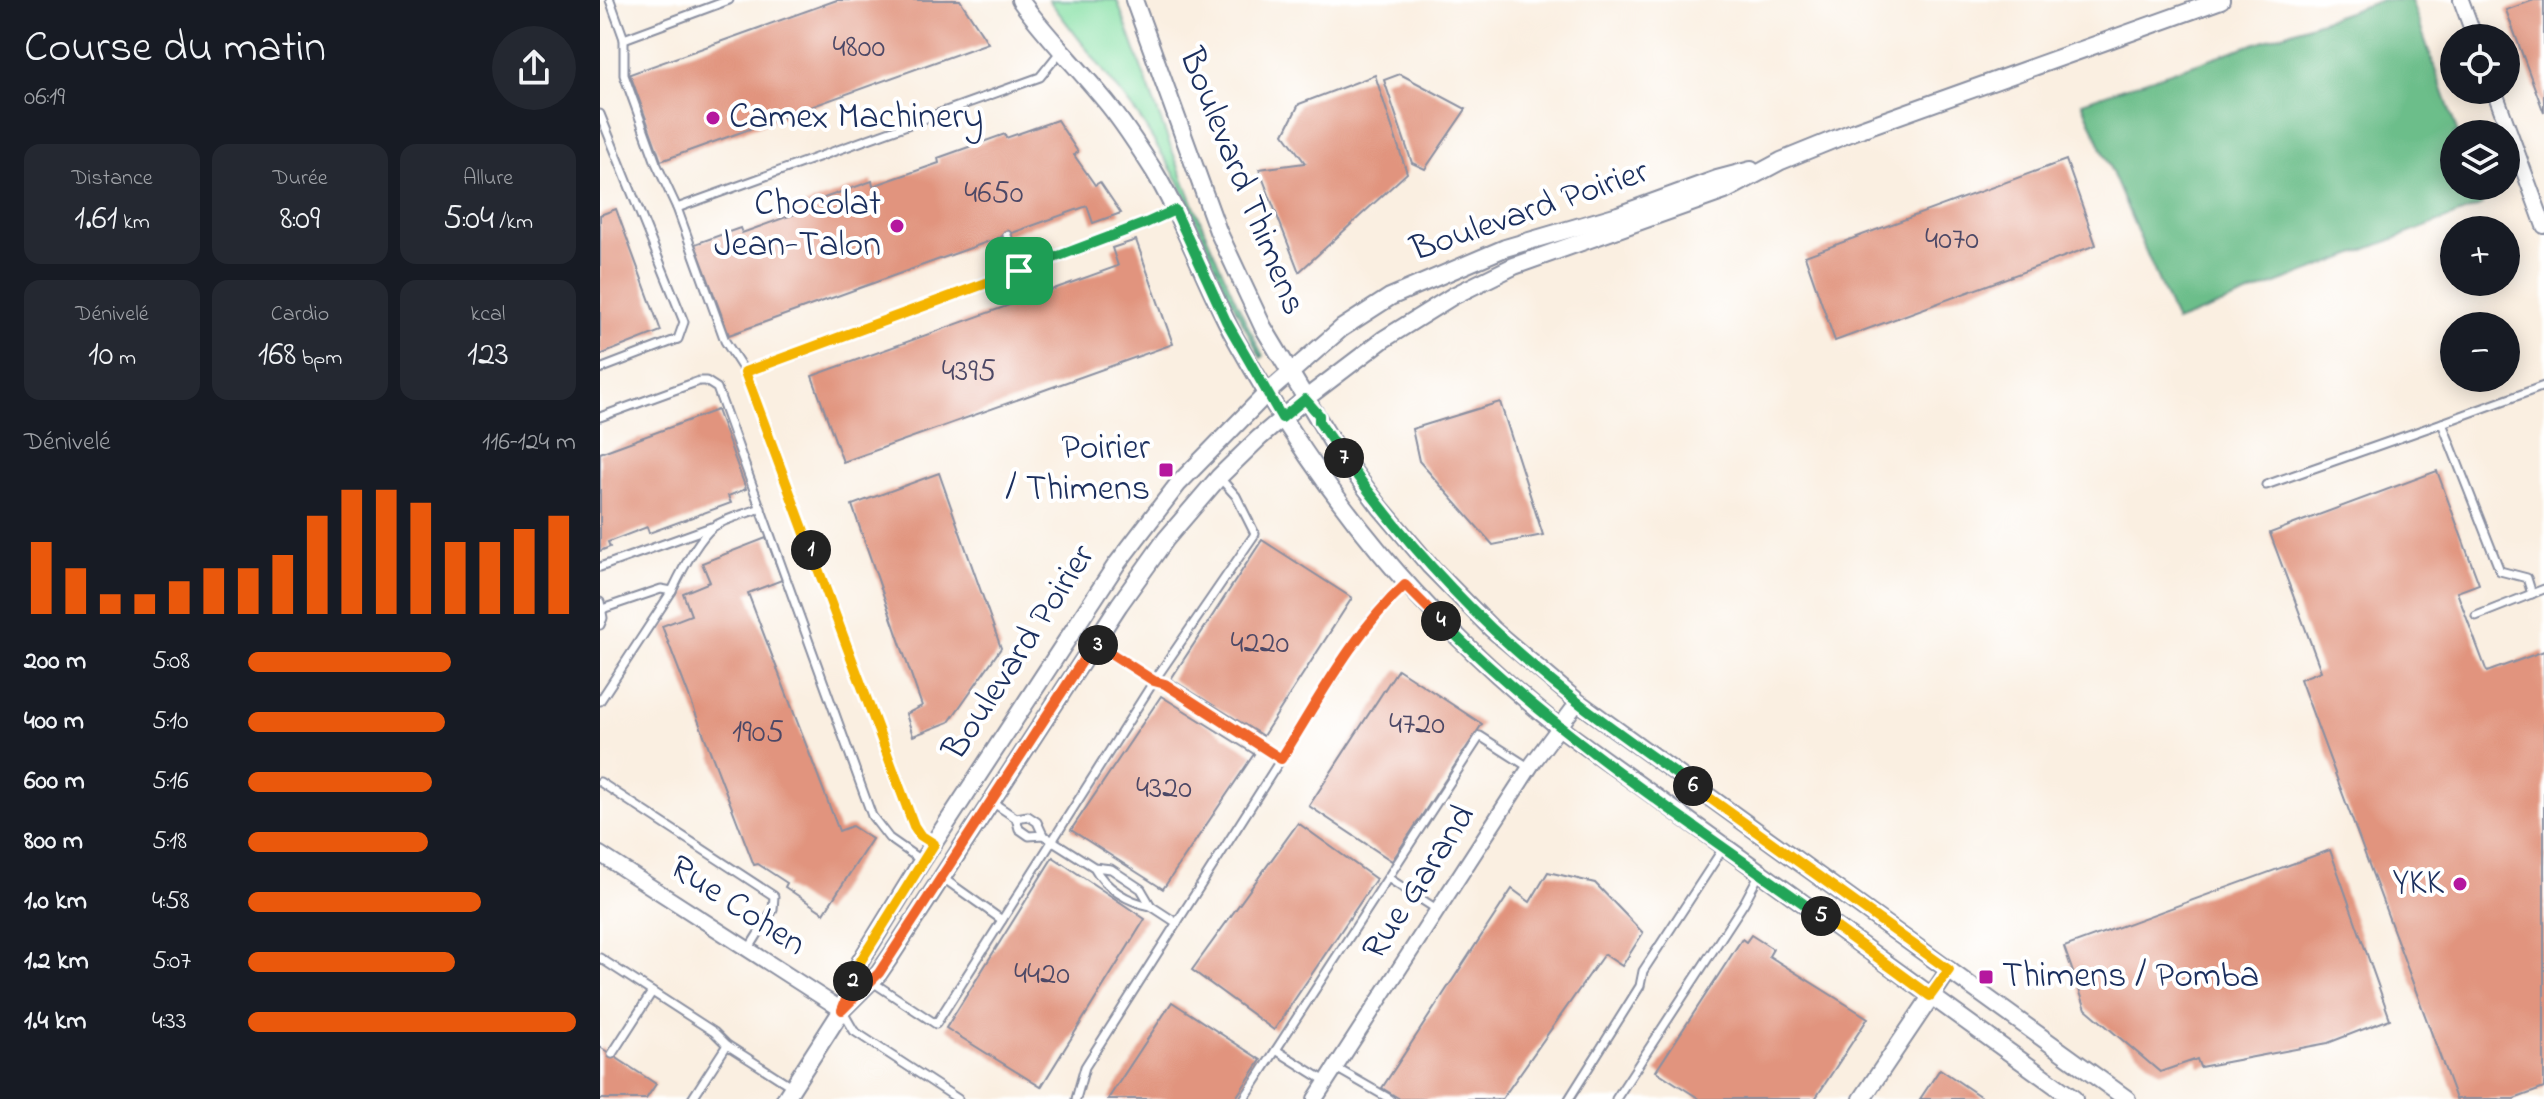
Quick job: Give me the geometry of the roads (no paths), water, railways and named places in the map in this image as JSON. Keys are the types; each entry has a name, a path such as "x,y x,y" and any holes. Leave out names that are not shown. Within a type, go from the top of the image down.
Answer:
{"street":[{"name":"Boulevard Thimens","path":"1020,0 1130,133 1175,210 1226,321 1282,418 1329,489 1405,585 1473,652 1559,727 2074,1099"},
{"name":"Boulevard Thimens","path":"1134,0 1218,231 1252,305 1305,399 1319,415 1319,422 1412,545 1492,629 1578,702 2127,1099"},
{"name":"Boulevard Poirier","path":"789,1093 842,1010 871,981 943,878 1094,643 1158,550 1219,477 1305,399 1405,324 1485,279 1557,249 1725,191 1781,161 1855,131 2221,0"},
{"path":"2461,0 2470,24"},
{"path":"2499,104 2544,226"},
{"name":"Boulevard Poirier","path":"842,1010 856,971 922,861 1127,549 1178,484 1290,372 1342,328 1390,297 1468,262 1717,179 1781,161"},
{"name":"Rue Garand","path":"1315,1099 1530,768 1578,702"},
{"name":"Rue Cohen","path":"600,854 842,1010"},
{"path":"1862,1099 1949,970"}],"lane":[{"path":"610,0 624,39 624,75 656,163 677,208 725,341 745,372 914,826 920,835 934,844"},
{"path":"624,39 729,0"},
{"path":"677,208 1040,77 1061,51"},
{"path":"600,114 684,322 678,339 600,369"},
{"path":"745,372 1175,210"},
{"path":"1007,235 1019,271"},
{"path":"600,417 699,381 714,385 875,824 922,861"},
{"path":"2266,485 2544,386"},
{"path":"2442,423 2500,571 2527,578 2532,594"},
{"path":"856,971 936,1024 1154,681 1255,534 1236,496 1219,477"},
{"path":"600,567 761,508"},
{"path":"600,701 672,591 680,573 716,525"},
{"path":"1076,1099 1085,1067 1363,630 1382,606 1405,585"},
{"path":"600,625 603,618 601,608 661,589 672,591"},
{"path":"2476,616 2544,589"},
{"path":"1094,643 1154,681 1165,684 1281,759"},
{"path":"1244,1099 1480,736 1530,768"},
{"path":"600,782 774,896 773,910 748,950"},
{"path":"992,802 1016,818 1019,829 1029,836 1043,835"},
{"path":"1016,818 1028,816 1037,822 1043,835 1094,867 1111,869 1141,889 1151,906"},
{"path":"1569,1099 1640,986 1643,971 1724,847"},
{"path":"1094,867 1101,881 1135,903 1151,906 1177,923"},
{"path":"1616,1099 1744,903 1760,873"},
{"path":"943,878 1002,920"},
{"path":"1388,878 1438,910"},
{"path":"600,958 714,1032 789,1093"},
{"path":"612,1054 652,992"},
{"path":"842,1010 854,1031 958,1099"},
{"path":"692,1099 727,1045"},
{"path":"1276,1050 1327,1082"},
{"path":"1336,1068 1390,1099"}],"place":[{"name":"Camex Machinery","path":"713,118"},
{"name":"Chocolat Jean-Talon","path":"897,226"},
{"name":"Poirier / Thimens","path":"1166,470"},
{"name":"YKK","path":"2460,884"},
{"name":"Thimens / Pomba","path":"1986,977"}]}
